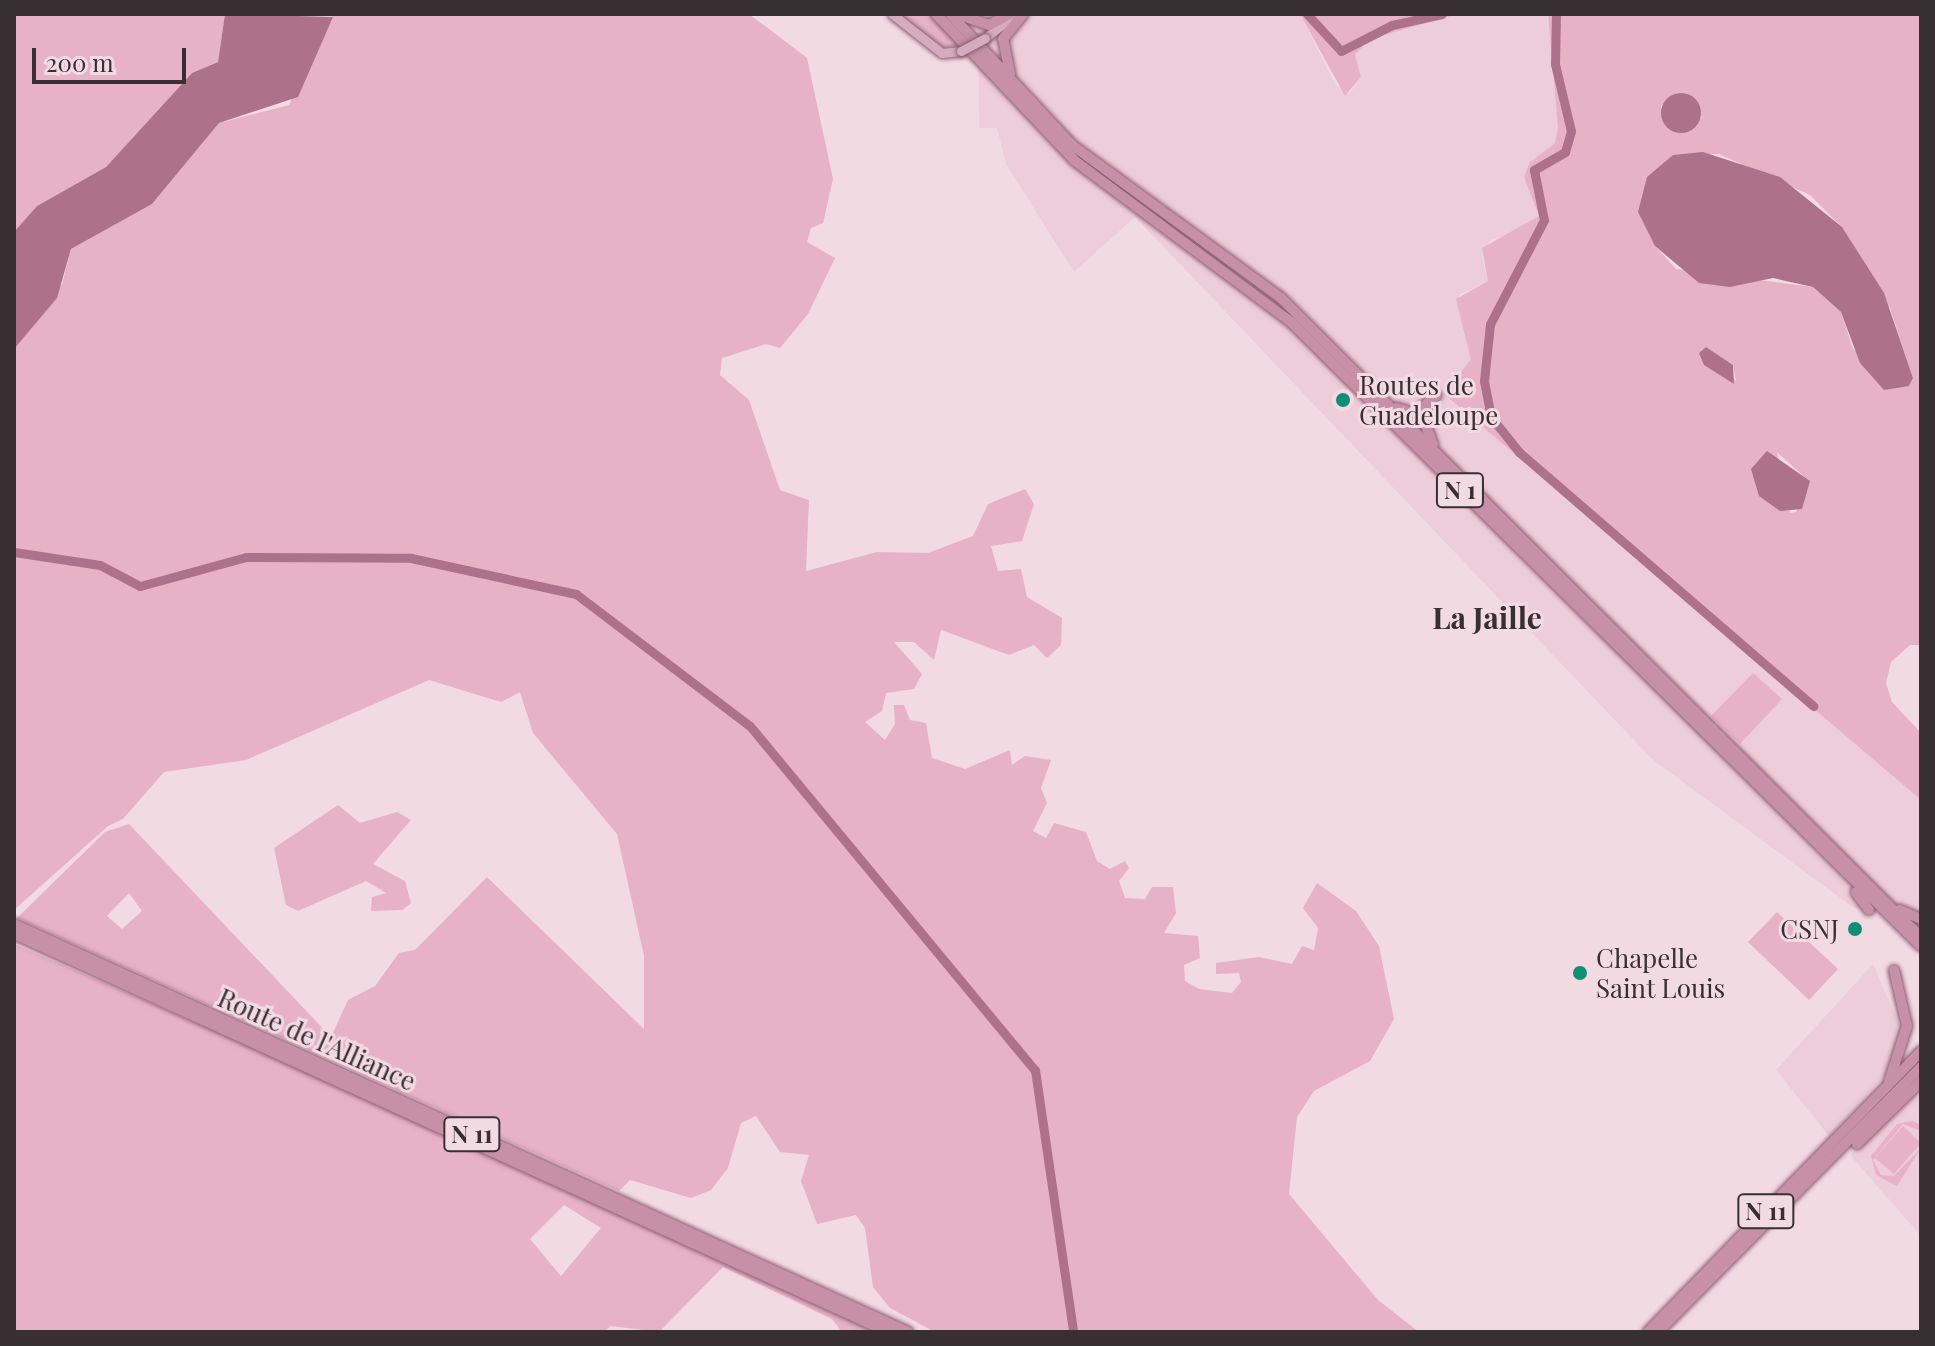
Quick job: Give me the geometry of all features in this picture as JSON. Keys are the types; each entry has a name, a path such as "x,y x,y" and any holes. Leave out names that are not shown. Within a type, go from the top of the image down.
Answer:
{"highway":[{"name":"N 1","path":"936,14 1075,161 1273,306 1614,632 1921,946"},
{"name":"N 1","path":"950,14 1072,145 1244,267 1340,355 1469,485 1480,503 1583,614 1838,862 1921,937"},
{"path":"957,14 989,25 1013,14"},
{"path":"1012,80 1003,39 1023,14"},
{"path":"1340,355 1405,414 1432,400 1428,437 1469,485"},
{"path":"1480,503 1533,539"},
{"path":"1480,503 1523,564"},
{"path":"1566,570 1614,632"},
{"path":"1546,587 1583,614"},
{"path":"1838,862 1869,910"},
{"path":"1838,862 1905,914 1921,919"},
{"name":"Route de l'Alliance","path":"14,924 908,1332"},
{"name":"Route de l'Alliance","path":"14,934 888,1332"},
{"path":"1885,1092 1906,1031 1894,970"},
{"name":"N 11","path":"1648,1332 1885,1092 1921,1051"},
{"name":"N 11","path":"1658,1332 1921,1067"},
{"path":"1767,1222 1921,1081"}],"main road":[{"path":"892,14 942,53 961,51 985,38 1013,14"}],"shaded area":[{"path":"14,14 225,14 218,62 192,73 106,167 37,206 14,232"},
{"path":"225,14 333,17 298,97 219,123 152,204 71,249 57,298 14,349 14,232 37,206 106,167 192,73 218,62"},
{"path":"333,14 749,14 807,58 833,179 823,223 811,228 807,242 835,258 808,314 780,348 766,344 722,358 720,375 749,400 780,490 809,500 806,571 877,552 928,553 973,536 988,504 1025,489 1034,504 1022,541 991,546 998,571 1021,569 1027,597 1062,618 1061,645 1047,658 1034,645 1009,655 941,630 934,660 914,642 894,642 922,674 914,689 886,693 882,711 865,722 885,740 895,724 894,705 904,705 910,720 926,723 932,758 965,769 1010,750 1012,765 1025,756 1051,760 1041,788 1047,803 1033,831 1046,838 1054,823 1086,832 1097,861 1110,869 1125,861 1129,868 1119,881 1125,898 1145,899 1152,887 1173,887 1176,913 1164,933 1198,936 1200,958 1184,965 1185,981 1199,989 1232,993 1241,982 1239,973 1216,974 1216,963 1259,957 1292,964 1302,946 1314,950 1318,928 1303,908 1317,883 1356,911 1379,946 1394,1019 1370,1061 1314,1091 1297,1117 1289,1194 1378,1300 1419,1332 935,1332 890,1308 873,1287 865,1228 856,1215 817,1224 801,1181 809,1155 780,1152 756,1116 741,1123 728,1168 711,1190 691,1198 630,1180 619,1191 17,918 105,832 129,824 331,1037 348,1000 375,986 399,953 415,950 487,877 644,1029 644,956 617,834 533,733 520,692 501,702 429,680 246,760 164,772 123,819 108,826 14,910 14,349 62,284 71,249 152,204 219,123 289,105","holes":["129,893 142,911 122,929 107,916"]},
{"path":"899,14 932,14 963,46 941,47"},
{"path":"965,14 1300,14 1335,84 1349,94 1361,77 1355,55 1371,39 1458,14 1548,14 1558,128 1555,143 1524,176 1539,216 1529,228 1491,240 1482,256 1488,281 1459,295 1471,359 1444,394 1921,800 1921,914 1854,908 1652,759 1135,217 1074,272 1006,164 997,128 979,128 978,28"},
{"path":"1300,14 1458,14 1370,39 1355,55 1361,77 1345,96"},
{"path":"1548,14 1921,14 1921,645 1910,645 1891,662 1886,683 1892,702 1921,733 1921,800 1444,394 1471,359 1456,299 1488,281 1482,248 1539,216 1524,177 1530,162 1555,143 1558,128","holes":["1691,97 1702,118 1663,121 1661,105","1719,154 1810,195 1842,227 1890,308 1913,378 1909,386 1853,349 1841,312 1813,287 1676,269 1655,246 1673,155","1706,347 1733,365 1736,381 1701,351","1777,452 1809,481 1796,512 1790,513"]},
{"path":"1681,93 1695,99 1701,113 1695,127 1681,133 1667,127 1661,113 1667,99"},
{"path":"1703,152 1780,177 1842,227 1884,293 1913,378 1909,386 1884,390 1860,363 1841,312 1813,287 1773,278 1730,287 1699,283 1655,246 1638,212 1647,177 1673,155"},
{"path":"1706,347 1733,365 1734,384 1704,365 1699,353"},
{"path":"1767,451 1810,481 1802,509 1780,511 1759,496 1751,469"},
{"path":"1753,673 1782,699 1740,744 1711,716"},
{"path":"338,805 360,823 397,812 411,820 373,864 405,881 411,903 402,910 371,911 372,897 386,893 366,881 298,911 286,905 274,848"},
{"path":"1777,912 1838,969 1809,1000 1748,942"},
{"path":"14,944 342,1086 875,1332 842,1332 832,1319 723,1267 659,1332 611,1326 604,1332 14,1332","holes":["564,1205 601,1228 561,1276 530,1239"]},
{"path":"1873,964 1901,1029 1891,1069 1829,1136 1776,1070"},
{"path":"1921,1085 1921,1236 1850,1155"},
{"path":"1912,1121 1921,1125 1921,1131 1903,1124 1873,1160 1881,1175 1894,1176 1921,1148 1897,1186 1876,1175 1871,1156 1897,1124"},
{"path":"1903,1126 1921,1143 1894,1174 1875,1158"}],"waterway":[{"path":"1307,14 1341,51 1392,25 1442,14"},
{"path":"1556,14 1555,64 1571,131 1565,152 1534,170 1544,220 1490,324 1484,381 1491,417 1519,452 1813,706"},
{"path":"14,552 100,565 140,586 246,557 411,558 576,594 750,726 1035,1070 1073,1332"}],"place":[{"name":"Routes de Guadeloupe","path":"1343,400"},
{"name":"CSNJ","path":"1855,929"},
{"name":"Chapelle Saint Louis","path":"1580,973"}],"district":[{"name":"La Jaille","path":"1487,617"}]}
